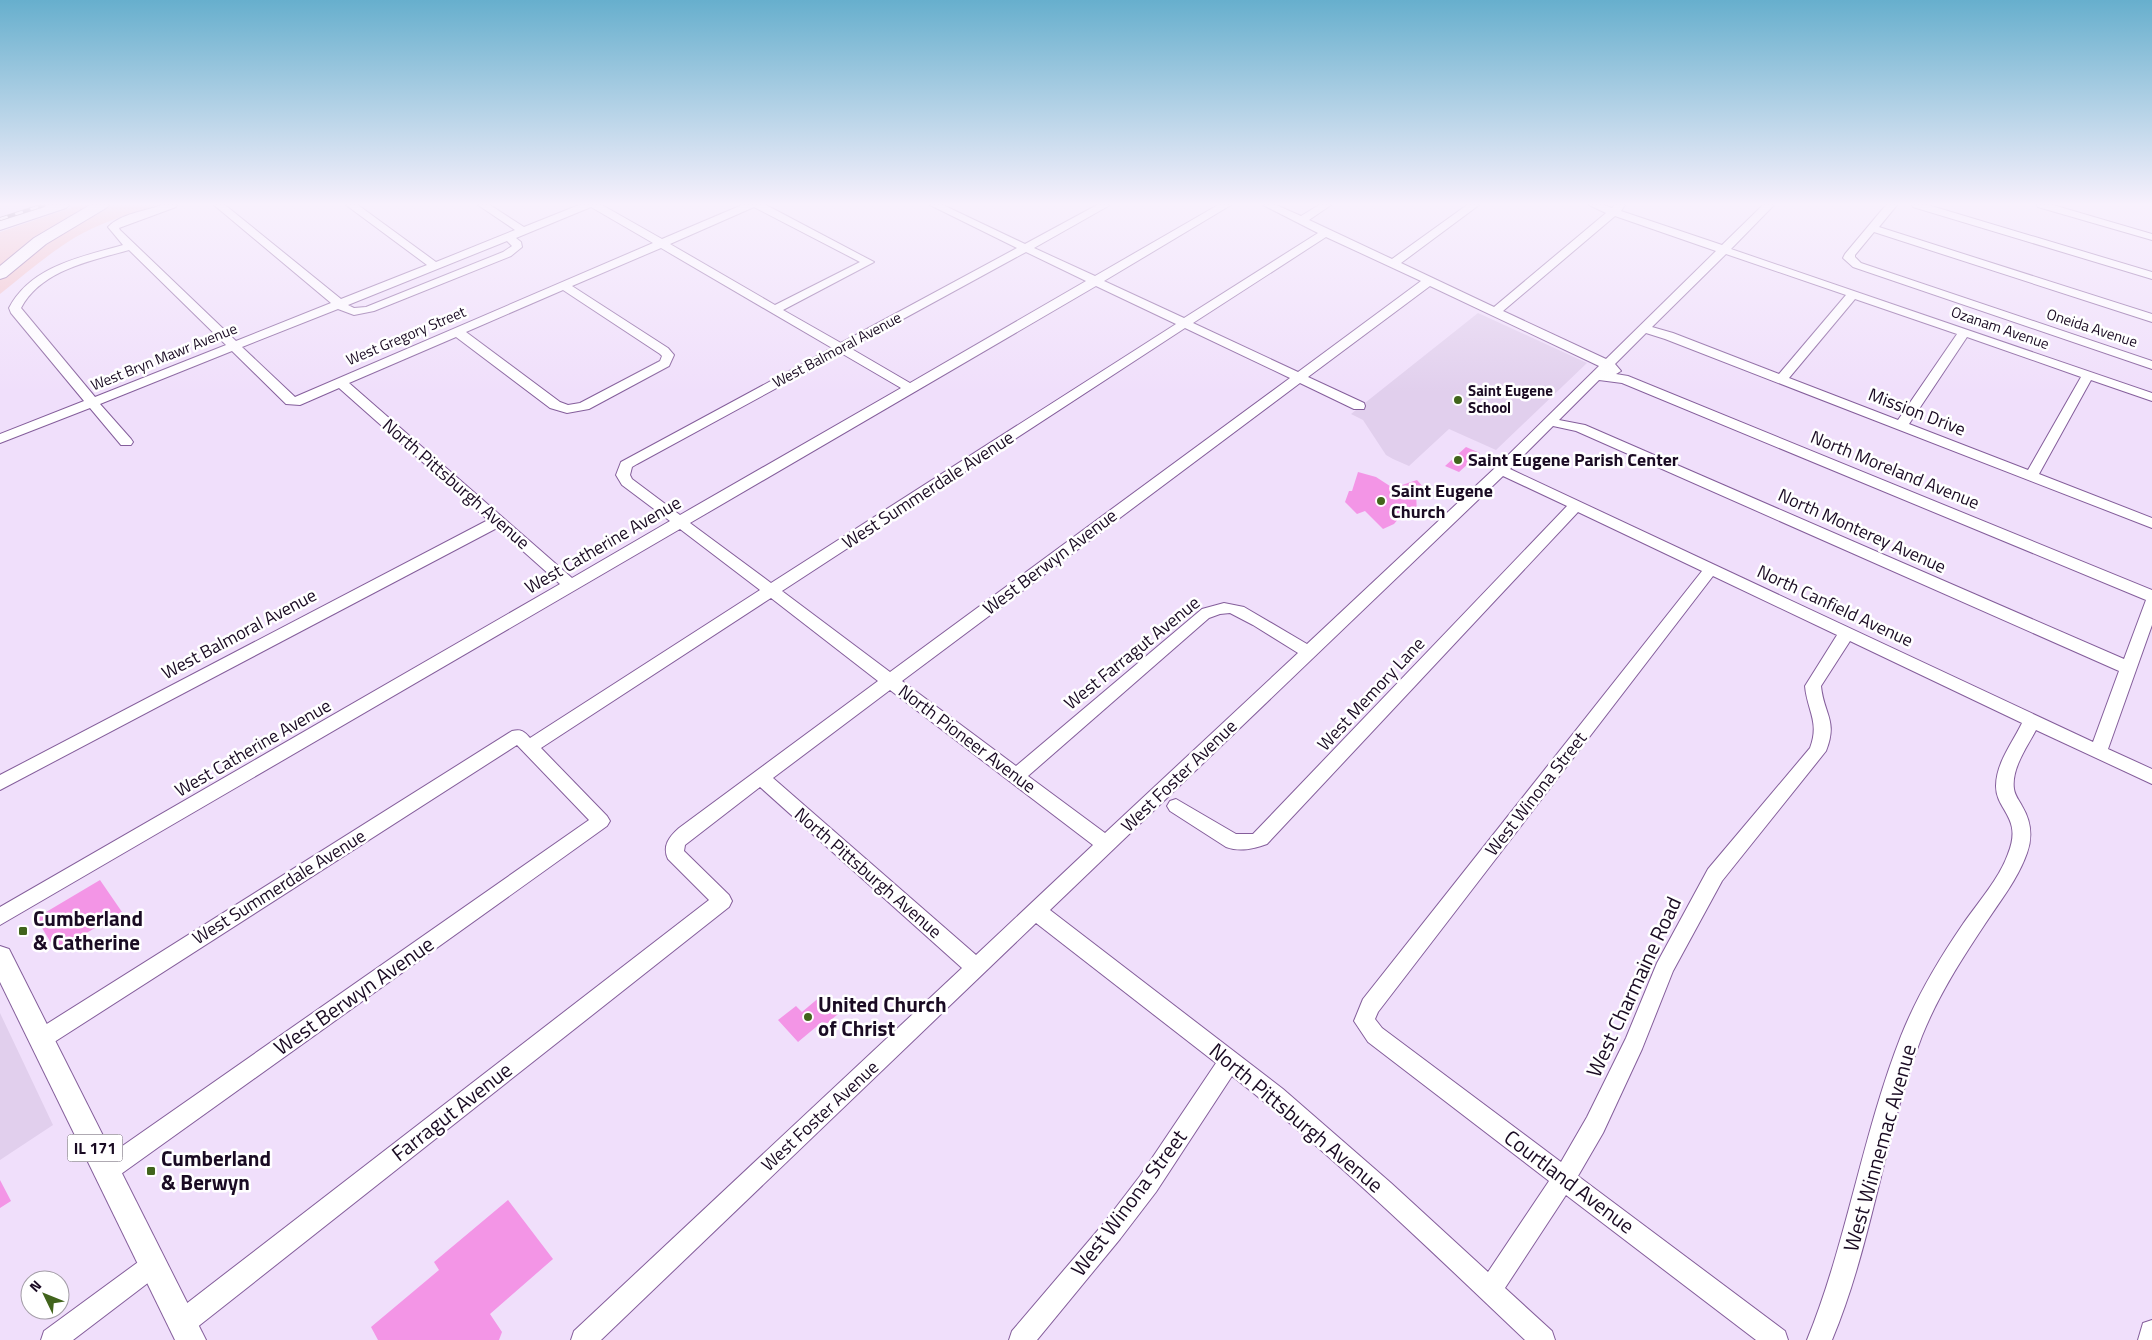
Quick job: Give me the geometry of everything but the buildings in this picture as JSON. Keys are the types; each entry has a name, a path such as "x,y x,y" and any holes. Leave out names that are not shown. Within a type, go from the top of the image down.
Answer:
{"main road":[{"name":"IL 171","path":"0,957 186,1331"}],"street":[{"path":"67,268 36,282 22,294 15,308 17,313 126,442"},
{"path":"152,268 291,401 295,402"},
{"path":"295,268 339,304 352,311 370,310 472,268"},
{"name":"West Bryn Mawr Avenue","path":"0,439 431,268"},
{"name":"West Gregory Street","path":"295,402 606,268"},
{"path":"701,268 911,389"},
{"path":"774,310 857,268"},
{"name":"West Balmoral Avenue","path":"682,522 628,482 622,475 632,461 990,268"},
{"path":"1066,268 1360,406"},
{"name":"West Catherine Avenue","path":"0,917 1120,268"},
{"name":"West Summerdale Avenue","path":"41,1039 772,590 1272,268"},
{"path":"1400,268 1608,365"},
{"path":"1495,312 1548,268"},
{"name":"West Foster Avenue","path":"583,1340 1501,470 1706,268"},
{"name":"Ozanam Avenue","path":"1775,268 2152,397"},
{"name":"Oneida Avenue","path":"1861,268 2152,365"},
{"path":"1995,268 2152,318"},
{"path":"2124,268 2152,276"},
{"name":"West Berwyn Avenue","path":"722,901 677,858 674,846 685,833 1429,281"},
{"path":"458,332 555,405 567,409 584,406 661,367 668,359 668,355 664,351 564,286"},
{"path":"1781,379 1853,294"},
{"name":"Mission Drive","path":"1646,327 2152,524"},
{"path":"1901,426 1964,333"},
{"name":"North Moreland Avenue","path":"1608,365 1624,379"},
{"path":"2032,477 2088,375"},
{"name":"North Moreland Avenue","path":"1597,376 1624,379 2152,596"},
{"name":"North Pittsburgh Avenue","path":"341,383 572,586"},
{"name":"North Monterey Avenue","path":"1560,412 1580,428"},
{"name":"North Monterey Avenue","path":"1550,422 1580,428 2128,668"},
{"name":"North Canfield Avenue","path":"1501,470 2152,777"},
{"name":"West Memory Lane","path":"1176,806 1233,842 1252,842 1260,839 1576,505"},
{"name":"West Balmoral Avenue","path":"0,783 498,521"},
{"path":"682,522 772,590"},
{"name":"West Winona Street","path":"1364,1021 1370,1006 1711,569"},
{"name":"North Pioneer Avenue","path":"772,590 1107,845"},
{"path":"2098,752 2152,603"},
{"name":"West Farragut Avenue","path":"1016,776 1204,614 1212,610 1221,608 1238,610 1309,653"},
{"name":"West Charmaine Road","path":"1489,1290 1564,1178 1595,1125 1615,1084 1664,969 1715,875 1816,751 1822,740 1825,728 1823,717 1813,694 1813,686 1847,633"},
{"name":"West Winnemac Avenue","path":"1819,1340 1847,1260 1898,1073 1913,1034 1951,958 2008,874 2017,855 2021,843 2021,823 2005,793 2004,784 2007,773 2032,720"},
{"name":"West Berwyn Avenue","path":"106,1171 601,821 524,742"},
{"name":"North Pittsburgh Avenue","path":"760,777 976,968"},
{"name":"Farragut Avenue","path":"186,1331 722,901"},
{"name":"North Pittsburgh Avenue","path":"1036,911 1230,1060 1326,1140 1543,1340"},
{"name":"Courtland Avenue","path":"1364,1021 1375,1035 1776,1340"},
{"name":"West Winona Street","path":"1021,1340 1090,1258 1148,1184 1230,1060"},
{"path":"53,1340 153,1264"},
{"path":"2150,1340 2152,1332"}],"shaded area":[{"path":"12,268 33,268 0,294 0,277"},
{"name":"Saint Eugene School","path":"1478,313 1587,363 1496,450 1449,429 1409,466 1386,455 1363,420 1351,414"},
{"path":"0,1013 53,1125 0,1160"}],"place":[{"name":"Saint Eugene School","path":"1458,400"},
{"name":"Saint Eugene Parish Center","path":"1458,460"},
{"name":"Saint Eugene Church","path":"1381,501"},
{"name":"Cumberland & Catherine","path":"23,931"},
{"name":"United Church of Christ","path":"808,1017"},
{"name":"Cumberland & Berwyn","path":"151,1171"}]}
